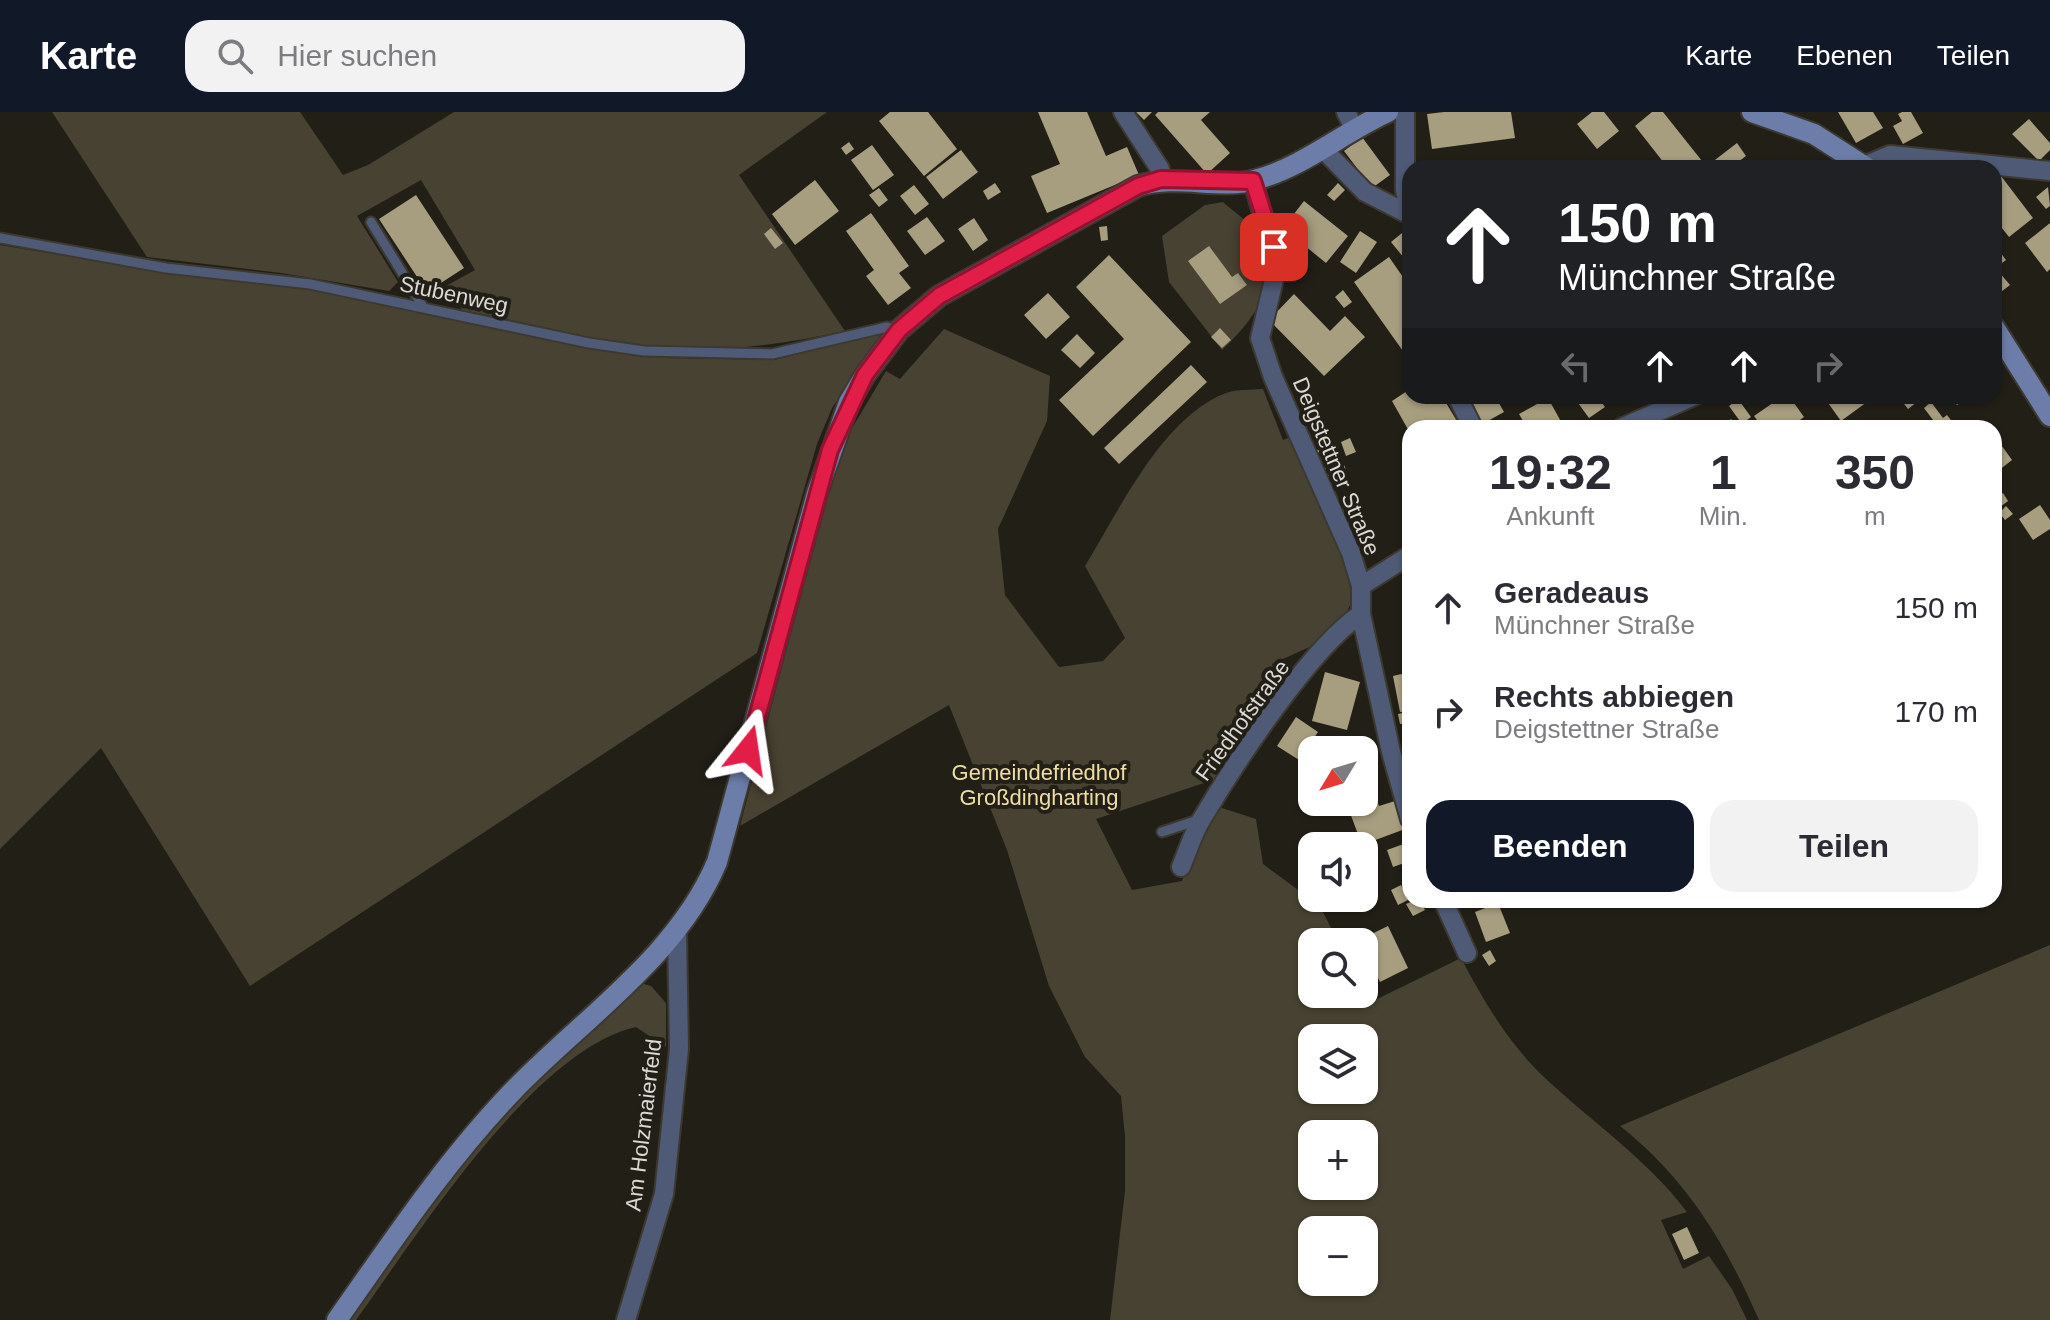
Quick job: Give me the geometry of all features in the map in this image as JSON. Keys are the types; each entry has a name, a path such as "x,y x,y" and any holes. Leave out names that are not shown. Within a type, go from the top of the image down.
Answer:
{"street":[{"path":"1123,112 1160,169 1161,179"},
{"path":"337,1320 469,1139 513,1091 677,932 706,889 717,862 817,493 849,402 899,330 939,296 1113,199 1161,179 1253,181 1322,148 1350,120 1388,112"},
{"path":"1405,112 1405,160"},
{"path":"1752,112 1814,134 1855,160"},
{"path":"1322,148 1365,192 1402,211"},
{"path":"1880,160 1890,155 1940,160"},
{"path":"2002,166 2050,171"},
{"name":"Deigstettner Straße","path":"1253,181 1277,267 1260,338 1273,377 1351,553 1361,586 1361,614 1402,786"},
{"path":"2002,340 2050,416"},
{"path":"1637,420 1670,404"},
{"path":"1361,586 1402,560"},
{"name":"Friedhofstraße","path":"1181,867 1201,819 1300,677 1361,614"},
{"path":"1447,908 1467,953"},
{"name":"Am Holzmaierfeld","path":"626,1320 664,1194 679,1049 677,932"}],"lane":[{"path":"371,222 422,305"},
{"name":"Stubenweg","path":"0,238 166,268 310,284 422,305 589,343 644,351 772,354 887,327 899,330"},
{"path":"1162,832 1201,819"}],"green space":[{"path":"52,112 300,112 343,175 368,165 454,112 827,112 739,175 845,331 757,346 668,348 590,337 462,310 446,286 475,270 421,180 357,216 398,282 389,291 281,273 147,257"},
{"path":"1223,202 1263,240 1269,276 1251,317 1222,350 1169,282 1162,236 1205,205"},
{"path":"0,245 156,271 305,287 469,319 589,348 666,358 774,360 882,333 832,408 817,444 757,653 250,986 101,748 0,849"},
{"name":"Gemeindefriedhof Großdingharting","path":"944,329 1050,376 1047,421 998,529 1005,595 1059,667 1103,661 1125,638 1085,566 1144,468 1182,422 1203,405 1226,393 1263,389 1283,440 1293,436 1345,558 1352,601 1341,624 1325,640 1272,664 1282,688 1216,779 1096,819 1132,890 1182,881 1193,851 1219,807 1256,819 1263,864 1298,890 1298,912 1323,912 1331,928 1298,928 1298,1008 1378,1008 1378,999 1461,958 1498,1022 1532,1065 1655,1175 1687,1212 1661,1220 1683,1269 1709,1256 1732,1289 1747,1320 1110,1320 1125,1191 1121,1096 1085,1057 1049,986 1007,850 949,705 740,826 839,450 886,371 900,379"},
{"path":"2050,945 2050,1320 1759,1320 1702,1214 1665,1168 1620,1126"},
{"path":"641,983 651,986 666,1003 666,1047 636,1027 597,1043 557,1071 518,1108 480,1151 444,1196 356,1320 345,1320 437,1191 517,1095"}],"building":[{"path":"890,112 928,112 957,149 924,176 879,121"},
{"path":"1038,112 1087,112 1106,156 1127,147 1139,175 1047,213 1031,176 1060,164"},
{"path":"1136,112 1152,112 1144,120"},
{"path":"1158,112 1210,112 1201,120 1230,153 1207,174 1155,115"},
{"path":"1511,112 1515,138 1432,149 1427,114"},
{"path":"1592,112 1604,112 1619,131 1597,149 1577,124"},
{"path":"1652,112 1663,112 1701,160 1662,160 1635,126"},
{"path":"1838,112 1873,112 1883,128 1856,143"},
{"path":"1911,112 1923,133 1903,144 1893,126 1902,121 1898,114"},
{"path":"2029,119 2050,143 2050,150 2039,161 2012,134"},
{"path":"1362,137 1390,175 1372,188 1344,151"},
{"path":"849,142 854,149 846,155 841,148"},
{"path":"1737,143 1746,156 1741,160 1715,160"},
{"path":"872,145 894,175 873,190 851,160"},
{"path":"961,150 978,172 943,199 926,177"},
{"path":"2002,177 2033,218 2009,237 2002,228"},
{"path":"815,180 839,211 795,245 772,214"},
{"path":"995,183 1001,192 988,200 983,191"},
{"path":"1338,183 1345,190 1334,201 1327,195"},
{"path":"914,185 929,204 915,215 900,196"},
{"path":"2048,187 2050,206 2046,209 2036,197"},
{"path":"879,188 888,200 879,207 869,195"},
{"path":"416,195 464,268 427,292 379,219"},
{"path":"1304,201 1348,236 1326,263 1283,228"},
{"path":"871,213 909,266 899,273 911,288 888,305 866,276 874,270 846,231"},
{"path":"927,217 945,241 925,255 907,231"},
{"path":"974,218 988,240 973,251 958,229"},
{"path":"2050,223 2050,269 2047,272 2025,243"},
{"path":"1107,226 1108,240 1101,241 1099,227"},
{"path":"771,228 783,243 775,249 764,234"},
{"path":"1360,231 1377,242 1356,273 1340,262"},
{"path":"1402,233 1402,256 1391,242"},
{"path":"1209,246 1232,277 1238,273 1247,285 1220,304 1188,261"},
{"path":"1109,255 1191,342 1093,436 1059,400 1124,339 1076,287"},
{"path":"1389,257 1402,276 1402,350 1354,282"},
{"path":"2002,276 2010,285 2002,291"},
{"path":"1343,290 1352,302 1344,308 1335,297"},
{"path":"1048,293 1070,317 1046,339 1024,315"},
{"path":"1294,294 1330,331 1345,316 1365,337 1324,376 1269,320"},
{"path":"1220,328 1231,340 1222,348 1211,337"},
{"path":"1077,334 1095,353 1080,368 1061,350"},
{"path":"1191,365 1207,382 1119,464 1104,448"},
{"path":"1402,394 1402,404 1447,404 1456,420 1403,420 1392,401"},
{"path":"1464,404 1500,404 1504,412 1490,420 1473,420"},
{"path":"1537,404 1551,404 1560,420 1522,420 1519,414"},
{"path":"1579,404 1603,404 1605,407 1589,418"},
{"path":"1742,404 1751,417 1739,420 1729,406"},
{"path":"1771,404 1795,404 1804,417 1800,420 1757,420 1754,416"},
{"path":"1829,404 1864,404 1842,420"},
{"path":"1932,404 1943,418 1947,415 1951,420 1933,420 1924,408"},
{"path":"1350,438 1356,452 1346,456 1341,442"},
{"path":"1335,443 1347,472 1327,481 1314,451"},
{"path":"2002,446 2012,460 2002,468"},
{"path":"2002,494 2008,501 2002,506"},
{"path":"2040,505 2050,520 2050,529 2033,540 2019,519"},
{"path":"2006,506 2013,514 2005,520 2002,510"},
{"path":"1325,672 1360,682 1347,730 1312,721"},
{"path":"1402,674 1402,712 1400,712 1393,676"},
{"path":"1296,717 1318,732 1315,736 1298,736 1298,759 1277,746"},
{"path":"1395,801 1402,830 1378,839 1378,832 1357,832 1351,816 1378,816 1378,803 1379,806"},
{"path":"1402,845 1402,864 1393,867 1387,850"},
{"path":"1401,885 1402,903 1398,905 1391,890"},
{"path":"1408,908 1424,908 1425,910 1413,916"},
{"path":"1500,908 1510,933 1486,942 1475,912"},
{"path":"1388,926 1408,968 1380,982 1378,978 1378,931"},
{"path":"1490,950 1496,961 1489,966 1482,955"},
{"path":"1687,1227 1699,1253 1684,1260 1672,1234"}],"route":[{"path":"748,750 830,450 849,402 899,330 939,296 1088,212 1138,186 1161,179 1253,181 1274,247"}]}
